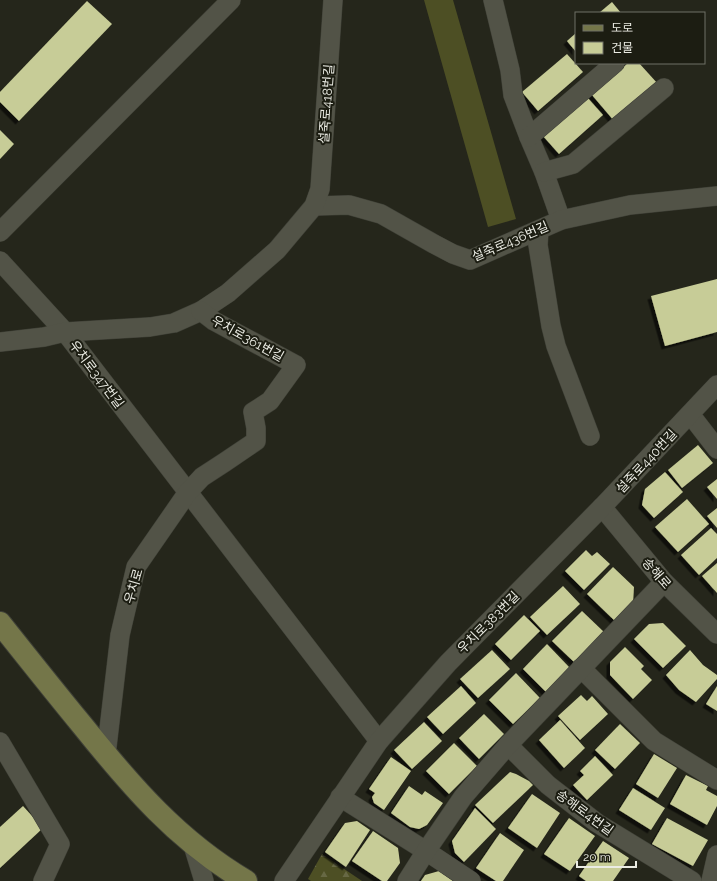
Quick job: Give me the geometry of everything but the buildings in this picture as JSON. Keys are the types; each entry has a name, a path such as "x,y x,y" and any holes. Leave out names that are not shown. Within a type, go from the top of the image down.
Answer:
{"main road":[{"path":"0,623 133,787 172,827 193,845 246,881"}],"street":[{"path":"0,232 231,0"},
{"name":"설죽로418번길","path":"314,206 320,189 333,0"},
{"path":"493,0 510,70 513,95 544,172 561,220"},
{"path":"529,137 614,64"},
{"path":"544,172 572,164 664,88"},
{"name":"설죽로436번길","path":"314,206 350,205 381,214 453,254 470,260 561,220 630,205 717,196"},
{"name":"우치로361번길","path":"0,342 44,337 65,332 150,327 174,323 201,310 228,293 277,250 314,206"},
{"path":"539,230 538,245 551,326 556,346 590,436"},
{"name":"우치로347번길","path":"0,261 65,332 188,492"},
{"name":"우치로361번길","path":"201,310 214,321 296,365 270,401 253,412 256,428 256,441"},
{"name":"설죽로440번길","path":"602,507 717,385"},
{"path":"690,414 717,449"},
{"name":"우치로","path":"106,755 120,635 136,567 188,492 202,477 256,441"},
{"path":"188,492 379,741"},
{"name":"송해로","path":"602,507 664,582 717,634"},
{"name":"우치로383번길","path":"284,881 379,741 448,663 602,507"},
{"path":"407,881 463,797 508,745 580,668 664,582"},
{"path":"580,668 654,741 717,780"},
{"path":"0,742 60,844 43,881"},
{"name":"송해로4번길","path":"508,745 548,785 597,823 692,881"},
{"path":"340,797 471,881"},
{"path":"193,845 204,881"},
{"path":"710,881 717,855"}],"green space":[{"path":"424,0 453,0 516,219 488,227"},
{"path":"322,854 362,881 311,881 308,879"}]}
